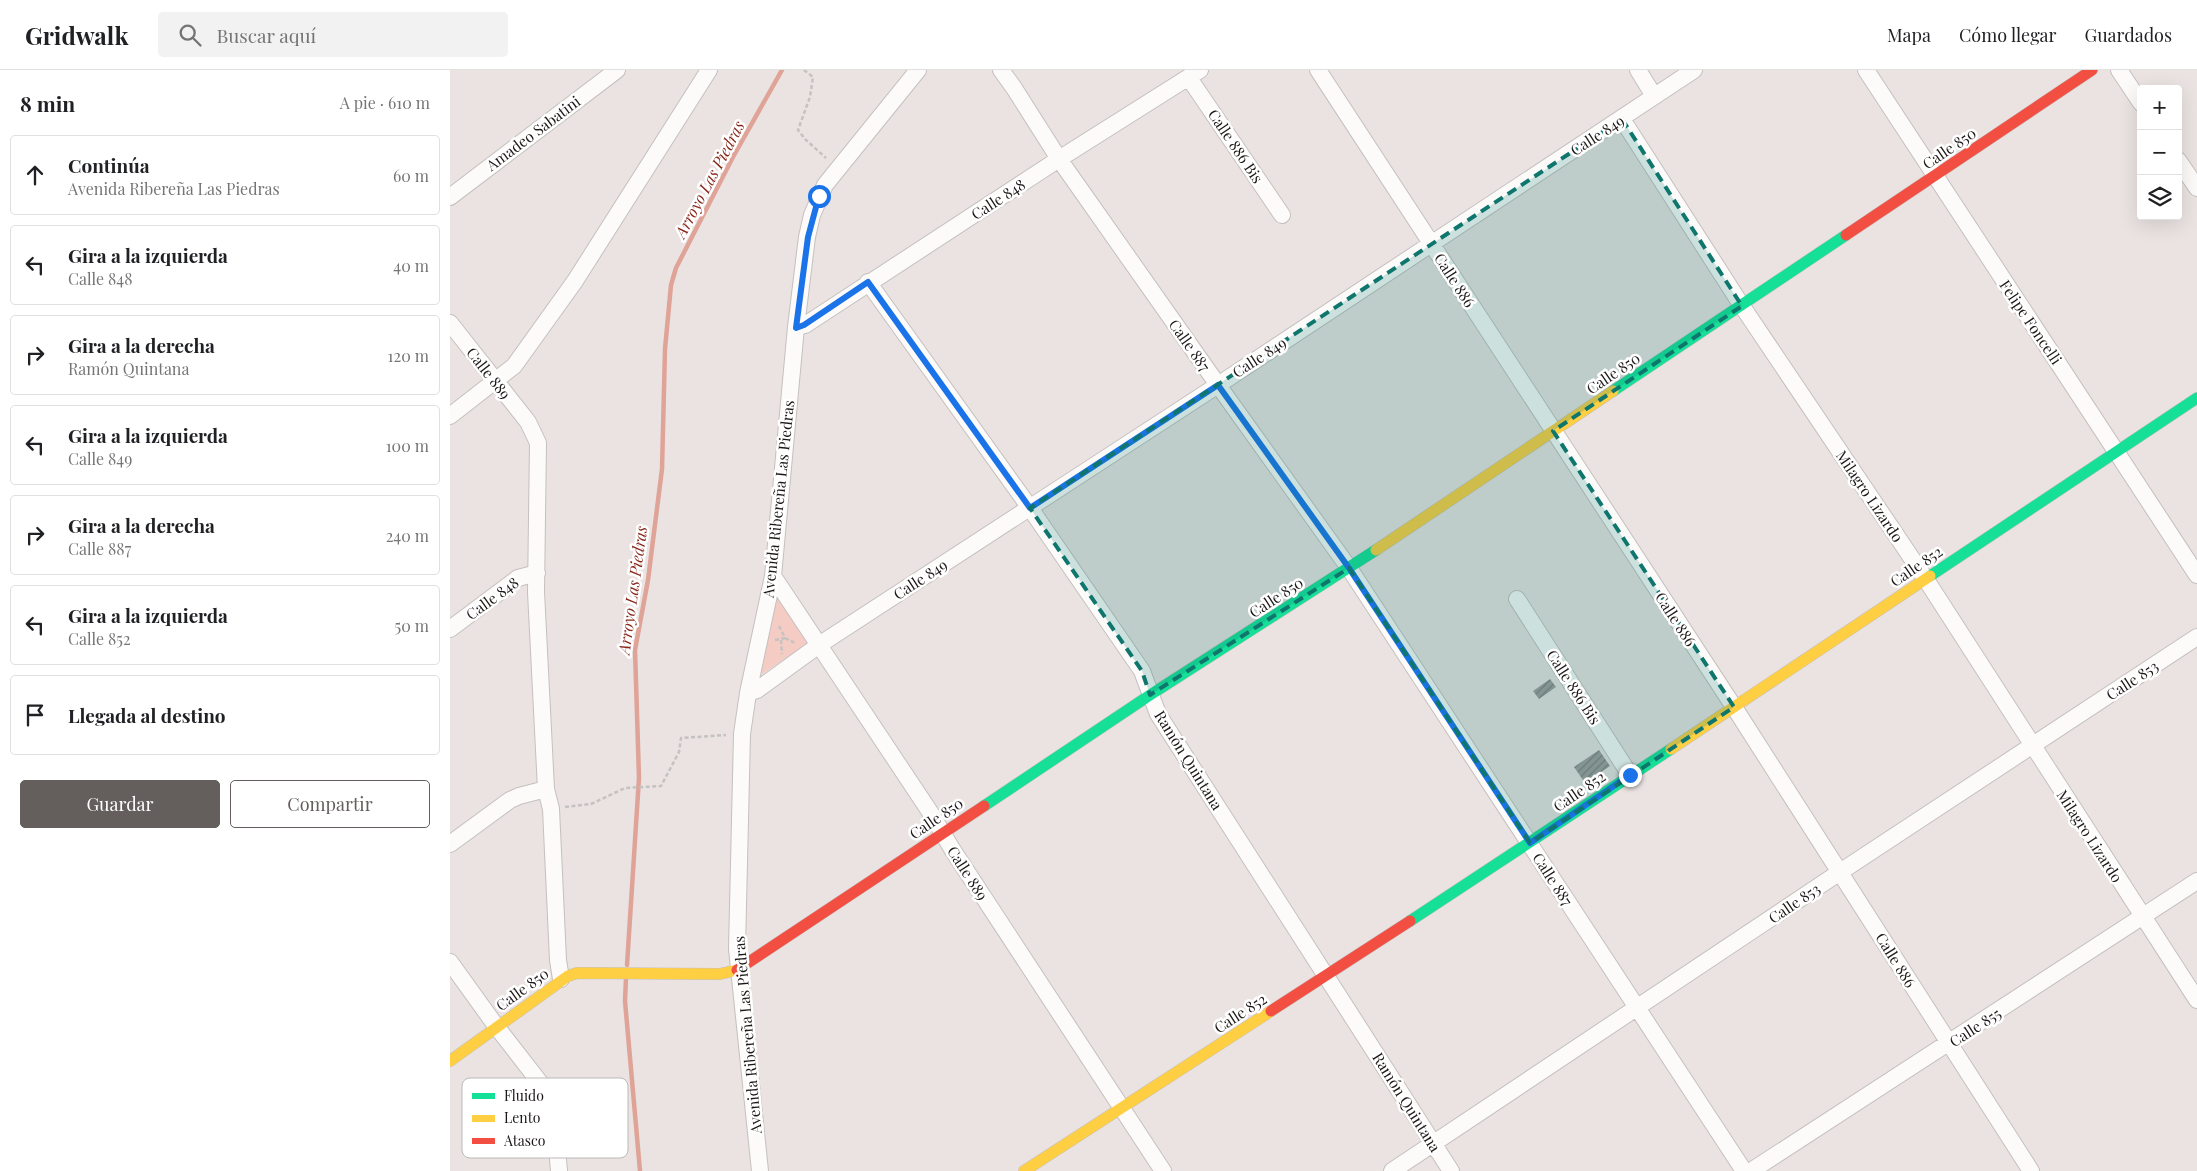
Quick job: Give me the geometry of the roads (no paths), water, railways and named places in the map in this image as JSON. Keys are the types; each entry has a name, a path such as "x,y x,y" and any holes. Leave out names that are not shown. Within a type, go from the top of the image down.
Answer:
{"main road":[{"name":"Calle 850","path":"450,1061 561,979 577,973 720,974 739,970 1150,694 1349,568 2092,70"},
{"name":"Calle 852","path":"1024,1171 1530,843 2197,398"}],"street":[{"name":"Amadeo Sabatini","path":"450,197 617,70"},
{"path":"450,416 496,382 514,366 575,281 709,70"},
{"name":"Avenida Ribereña Las Piedras","path":"760,1171 739,970 742,734 748,693 773,576 796,328 808,237 812,215 819,196 837,168 918,70"},
{"name":"Calle 887","path":"1001,70 1059,159 1349,568 1744,1171"},
{"name":"Calle 886","path":"1318,70 1734,707 2032,1171"},
{"path":"1638,70 1654,96"},
{"name":"Calle 849","path":"748,693 757,690 819,645 1218,385 1694,70"},
{"name":"Felipe Foncelli","path":"1866,70 2197,575"},
{"path":"2119,70 2137,97"},
{"name":"Calle 848","path":"796,328 804,325 1059,159 1195,74"},
{"name":"Calle 886 Bis","path":"1195,74 1282,215"},
{"name":"Milagro Lizardo","path":"1622,119 1742,306 1925,578 2197,1000"},
{"path":"2182,166 2197,188"},
{"name":"Ramón Quintana","path":"868,282 1030,508 1142,671 1158,714 1451,1171"},
{"name":"Calle 889","path":"450,323 534,432 538,454 537,573"},
{"path":"537,573 536,592 546,789 551,809 558,960 561,979"},
{"name":"Calle 848","path":"450,628 518,578 537,573"},
{"name":"Calle 889","path":"773,576 932,814 1163,1171"},
{"name":"Calle 886 Bis","path":"1517,599 1630,775"},
{"name":"Calle 853","path":"1392,1171 1840,872 2197,637"},
{"path":"450,844 510,800 546,789"},
{"name":"Calle 855","path":"1751,1171 2197,881"},
{"path":"450,962 536,1078"},
{"path":"558,1158 559,1171"}],"waterway":[{"name":"Arroyo Las Piedras","path":"627,965 639,778 635,650 648,580 662,469 665,349 671,285 676,268 733,157 782,70"},
{"name":"Arroyo Las Piedras","path":"626,978 625,1001 640,1171"}]}
